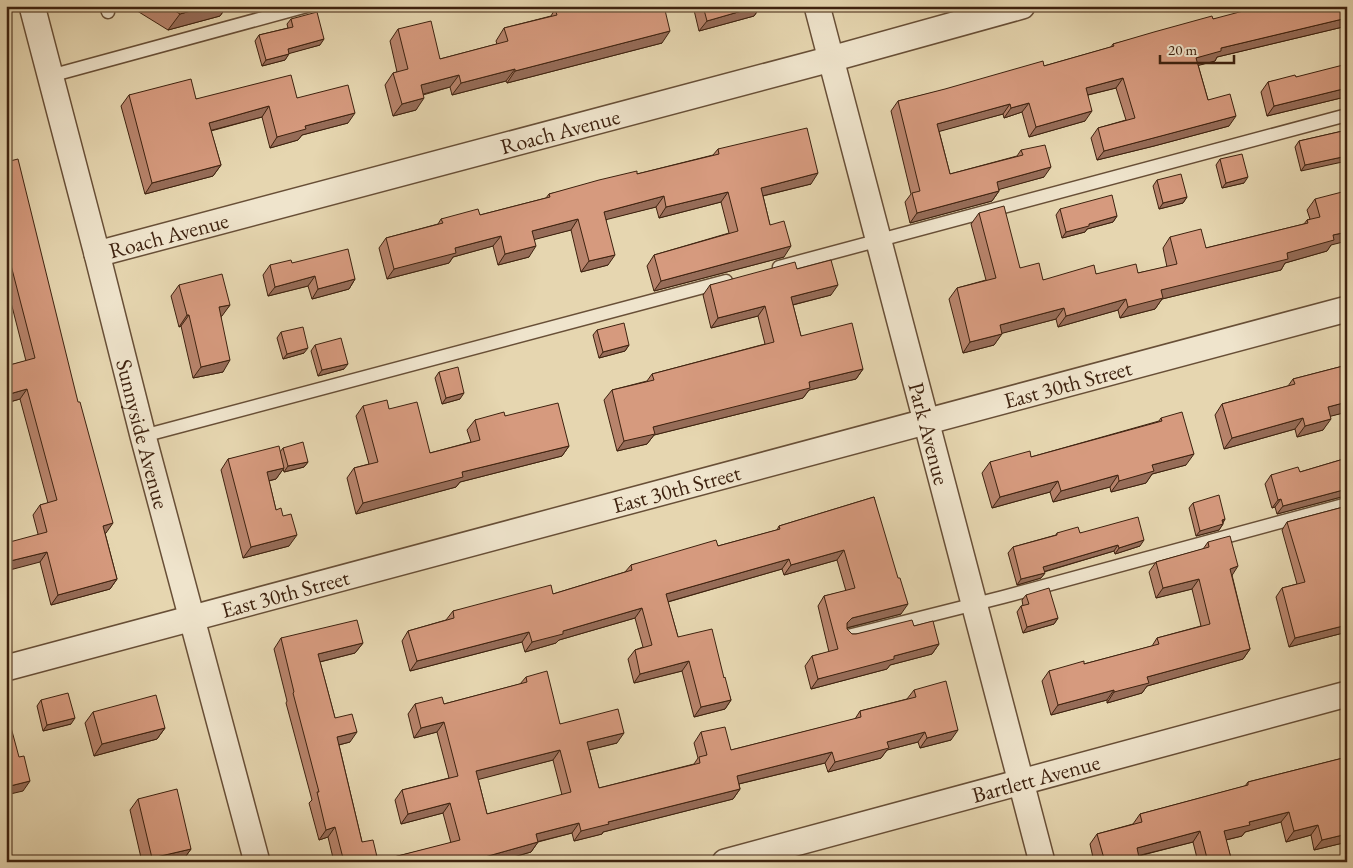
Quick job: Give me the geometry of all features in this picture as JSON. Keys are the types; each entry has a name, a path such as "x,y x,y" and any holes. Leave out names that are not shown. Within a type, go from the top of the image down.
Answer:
{"street":[{"name":"Sunnyside Avenue","path":"32,6 143,436 257,862"},
{"name":"Park Avenue","path":"817,6 1042,862"},
{"name":"Roach Avenue","path":"97,254 831,59 1022,6"},
{"name":"East 30th Street","path":"6,668 1347,309"},
{"name":"Bartlett Avenue","path":"725,862 1347,694"}],"lane":[{"path":"255,6 259,19"},
{"path":"50,76 307,6"},
{"path":"766,271 1347,115"},
{"path":"143,436 737,278"},
{"path":"848,636 975,604 1347,504"}],"building":[{"path":"167,6 208,6 180,14"},
{"path":"567,6 664,6 670,31 461,83 459,75 421,85 424,98 402,104 393,73 408,69 398,29 431,21 440,59 508,41 504,28 557,15 555,9"},
{"path":"703,6 759,6 707,21"},
{"path":"1262,6 1347,6 1347,18 1221,48 1221,51 1196,58 1208,100 1230,94 1236,116 1104,151 1098,128 1135,118 1123,78 1086,88 1092,111 1036,127 1029,103 1011,108 1010,104 937,124 950,174 1023,155 1021,150 1045,145 1051,167 997,182 999,191 917,213 912,193 920,191 898,101 1043,61 1044,66 1212,16 1213,19"},
{"path":"317,12 324,39 288,49 289,54 266,60 259,35 293,27 291,19"},
{"path":"1347,64 1347,88 1274,106 1268,82"},
{"path":"291,75 297,98 348,85 355,113 305,126 306,129 277,137 269,106 209,123 221,165 152,183 129,95 191,79 196,99"},
{"path":"807,128 818,173 761,188 770,225 784,221 791,246 661,281 654,255 738,231 728,192 666,207 664,196 604,212 615,255 589,261 578,219 532,231 536,246 505,254 501,236 455,248 456,253 394,269 386,238 443,223 441,219 478,209 480,215 550,197 549,194 599,180 637,171 637,174 719,154 718,149"},
{"path":"1347,130 1347,156 1305,165 1299,141"},
{"path":"1242,154 1248,177 1226,183 1220,159"},
{"path":"18,159 78,402 80,402 113,523 103,526 117,579 58,595 47,552 6,562 6,543 47,532 40,505 57,500 27,389 6,395 6,366 35,358 6,246 6,162"},
{"path":"1181,174 1187,197 1163,203 1157,180"},
{"path":"1342,192 1345,203 1347,203 1347,232 1333,235 1334,240 1287,253 1288,259 1161,290 1163,298 1128,307 1126,299 1066,316 1064,308 1000,325 1002,334 970,342 957,288 996,278 979,213 1004,206 1020,268 1039,263 1043,280 1094,265 1096,274 1136,264 1138,273 1177,264 1170,237 1201,229 1206,248 1308,223 1307,220 1320,217 1315,199"},
{"path":"1112,195 1117,216 1066,232 1060,209"},
{"path":"348,249 355,279 318,289 315,276 275,287 270,265 291,260 292,263"},
{"path":"831,260 838,285 791,297 801,336 852,323 863,369 809,382 810,388 653,427 655,434 624,441 612,390 654,380 652,374 774,342 765,306 718,318 710,285 795,262 797,269"},
{"path":"222,274 230,305 219,307 230,360 201,367 189,315 187,315 179,285"},
{"path":"624,323 629,345 603,352 597,330"},
{"path":"303,327 308,348 287,354 281,332"},
{"path":"341,338 348,364 322,370 315,345"},
{"path":"1347,365 1347,402 1328,407 1331,419 1305,426 1303,418 1232,438 1222,404 1295,384 1293,379"},
{"path":"458,367 464,393 446,398 439,372"},
{"path":"387,400 389,409 417,402 430,453 480,440 475,420 504,412 505,416 558,403 569,446 462,472 463,477 363,503 354,468 378,462 363,406"},
{"path":"1182,412 1194,454 1152,465 1154,471 1119,481 1118,475 1061,491 1058,481 1000,497 990,462 1030,451 1031,457 1162,421 1161,418"},
{"path":"303,442 308,462 288,466 283,448"},
{"path":"279,446 284,468 267,472 276,510 281,508 283,516 291,514 297,535 251,547 228,459"},
{"path":"1347,458 1347,489 1283,506 1281,499 1278,500 1271,475 1298,467 1300,472"},
{"path":"6,462 11,482 6,483"},
{"path":"1219,495 1225,519 1222,520 1223,524 1200,531 1193,503"},
{"path":"874,497 898,578 900,578 908,604 852,618 847,623 847,629 852,634 856,634 912,620 914,626 933,621 939,644 894,656 894,659 818,679 812,656 838,649 824,596 855,588 844,550 791,565 789,559 666,594 678,637 712,629 731,700 701,707 689,661 640,674 635,650 652,645 642,608 563,631 563,634 532,642 529,632 417,661 408,631 454,618 453,611 551,585 553,594 632,570 631,565 716,540 718,546 780,529 779,526"},
{"path":"1347,506 1347,625 1295,638 1282,588 1305,582 1287,522"},
{"path":"1138,517 1144,540 1119,548 1118,545 1043,567 1045,573 1021,579 1013,547 1078,527 1080,533"},
{"path":"1230,536 1238,566 1230,569 1250,649 1147,677 1149,683 1058,705 1049,671 1084,661 1084,664 1159,644 1157,638 1210,624 1199,579 1163,588 1156,562 1209,547 1208,542"},
{"path":"1049,588 1058,618 1027,627 1021,606 1029,604 1026,595"},
{"path":"357,620 363,643 318,654 335,718 352,714 357,732 337,737 362,842 373,840 378,861 460,840 450,803 408,814 402,790 458,776 444,722 421,728 415,704 442,697 444,704 527,682 526,677 547,671 560,724 618,709 624,733 587,742 599,788 700,763 699,757 707,755 701,732 725,727 731,750 861,717 860,711 916,697 914,690 946,681 958,730 927,738 925,732 887,742 889,748 835,762 832,752 737,776 740,789 608,822 609,824 581,831 579,823 536,834 538,842 467,862 344,862 335,827 326,830 317,792 319,792 293,693 281,638","holes":["560,750 571,792 487,814 476,771"]},
{"path":"68,693 75,718 47,725 41,700"},
{"path":"156,695 165,728 102,744 93,712"},
{"path":"6,709 19,757 24,756 30,781 6,787"},
{"path":"1347,757 1347,834 1322,840 1318,825 1294,831 1289,812 1249,822 1250,825 1224,831 1232,862 1208,862 1200,831 1137,848 1140,862 1105,862 1097,834 1142,822 1140,814 1248,785 1248,782"},
{"path":"177,789 191,849 152,858 138,799"}]}
